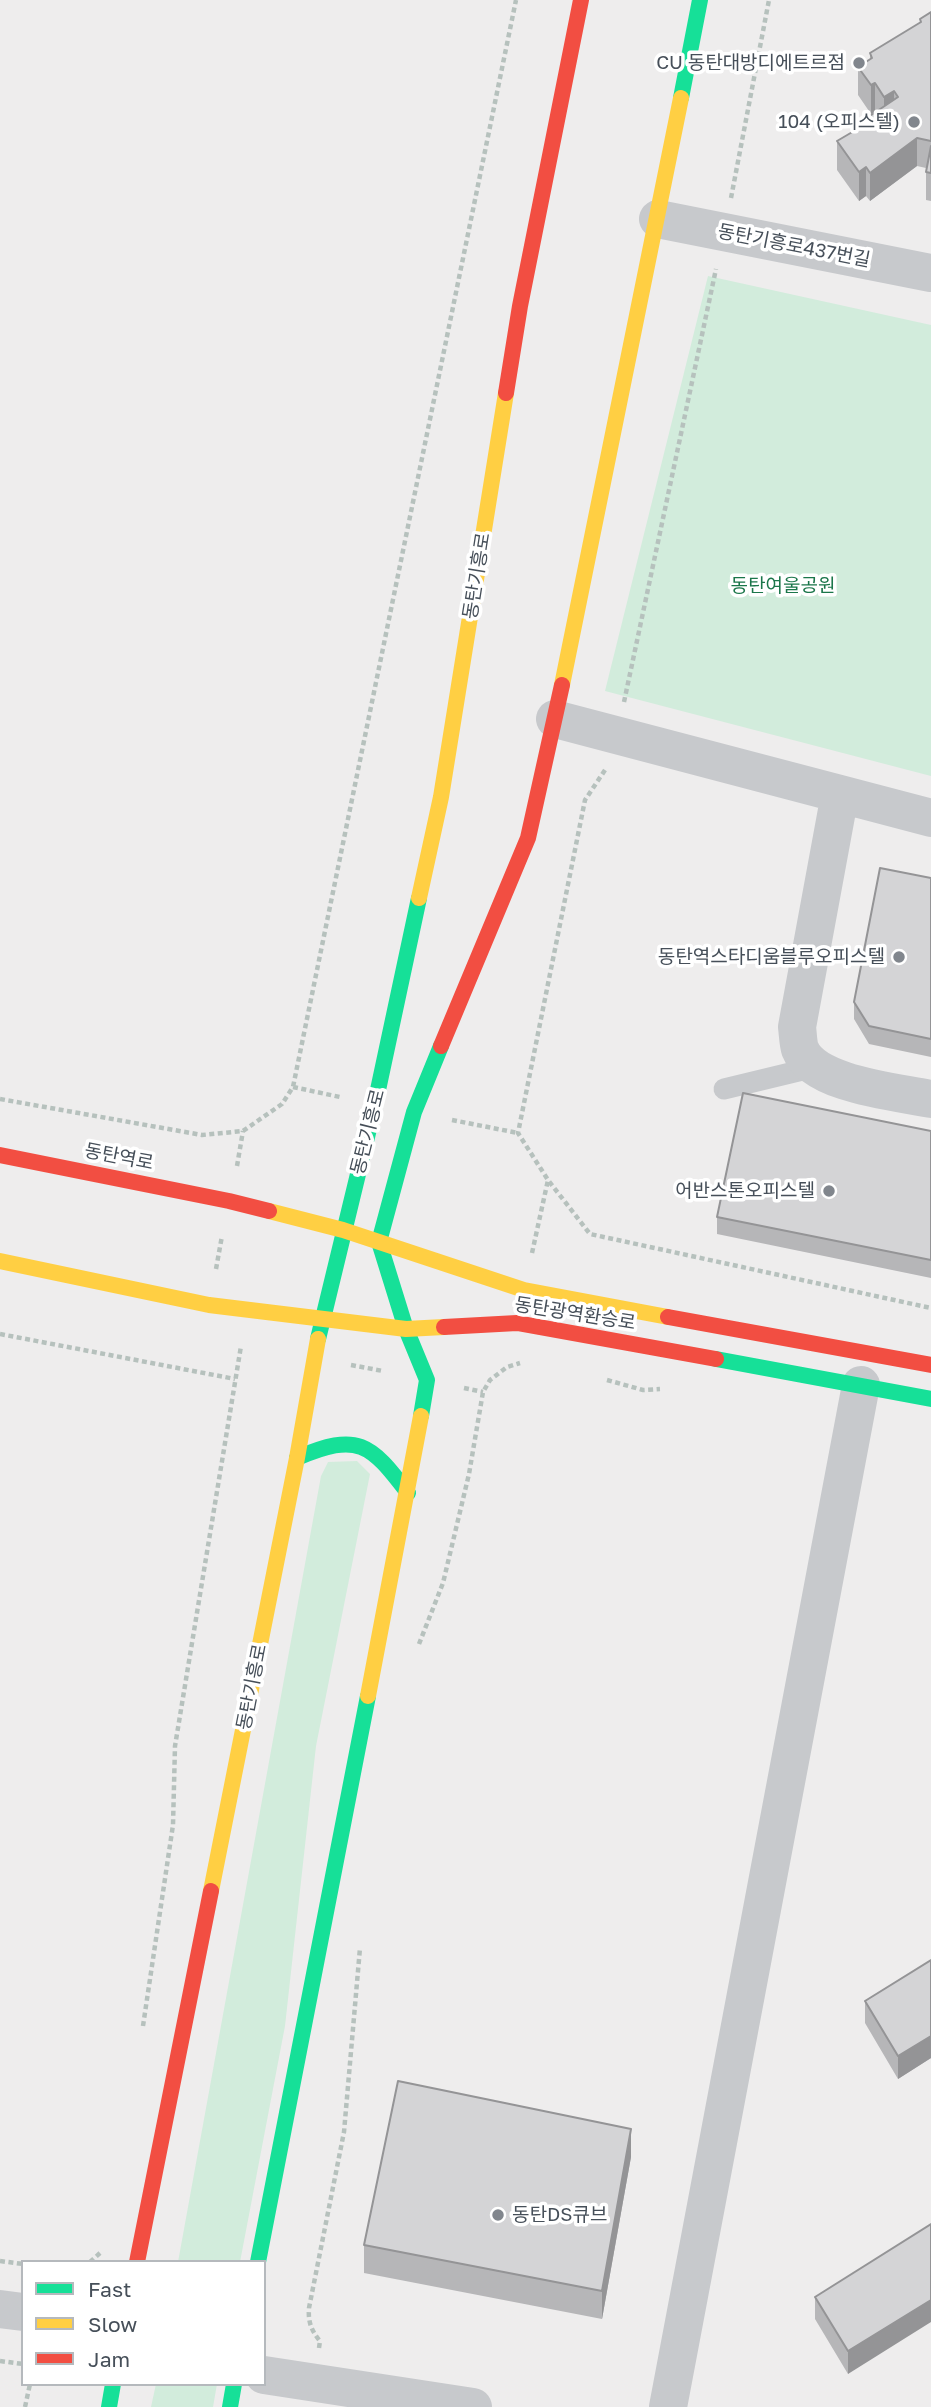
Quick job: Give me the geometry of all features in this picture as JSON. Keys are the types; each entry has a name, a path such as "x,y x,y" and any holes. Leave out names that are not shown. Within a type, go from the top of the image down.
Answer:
{"main road":[{"name":"동탄기흥로","path":"137,2260 297,1458 314,1357 376,1104 441,797 520,306 581,0"},
{"name":"동탄기흥로","path":"379,1242 414,1112 528,838 658,219 699,0"},
{"name":"동탄역로","path":"0,1155 229,1201"},
{"name":"동탄광역환승로","path":"229,1201 343,1230 524,1290 931,1365"},
{"path":"258,2260 408,1493 427,1380 406,1329 379,1242"},
{"name":"동탄광역환승로","path":"0,1261 209,1305 323,1320 406,1329 517,1323 931,1399"},
{"path":"297,1458 326,1444 354,1442 383,1461 408,1493"},
{"path":"109,2407 113,2386"},
{"path":"230,2407 234,2386"}],"street":[{"name":"동탄기흥로437번길","path":"658,219 931,273"},
{"path":"555,719 931,818"},
{"path":"840,794 797,1027 800,1050 815,1068 838,1080 931,1100"},
{"path":"668,2407 861,1385"},
{"path":"0,2309 21,2312"},
{"path":"266,2375 473,2407"}],"lane":[{"path":"724,1088 815,1068"}],"path":[{"path":"0,1099 202,1135 243,1131 282,1104 293,1087 516,0"},
{"path":"623,705 724,232 769,0"},
{"path":"611,762 585,800 517,1133 548,1180 590,1234 931,1308"},
{"path":"0,1334 235,1379"},
{"path":"142,2030 173,1825 175,1746 242,1342"},
{"path":"314,1357 483,1392"},
{"path":"415,1655 443,1583 469,1474 483,1392 490,1380 507,1367"},
{"path":"320,2341 308,2319 309,2308 344,2132 360,1940"},
{"path":"94,2260 106,2247"},
{"path":"0,2261 21,2264"},
{"path":"0,2361 21,2364"},
{"path":"25,2407 30,2386"}],"green space":[{"name":"동탄여울공원","path":"708,276 931,325 931,776 605,691"},
{"path":"357,1461 370,1474 316,1746 285,2026 240,2260 178,2260 321,1476 328,1462"},
{"path":"156,2386 217,2386 213,2407 151,2407"}],"building":[{"name":"104 (오피스텔)","path":"931,12 931,141 917,138 870,173 866,167 859,172 837,141 898,97 894,91 884,97 875,83 871,85 858,67 872,58 870,53 921,22 920,19"},
{"path":"931,146 931,173 926,172"},
{"name":"동탄역스타디움블루오피스텔","path":"880,868 931,878 931,1039 869,1026 854,1002"},
{"name":"어반스톤오피스텔","path":"743,1093 931,1131 931,1260 717,1217"},
{"path":"931,1960 931,2036 898,2056 865,2001"},
{"name":"동탄DS큐브","path":"398,2081 631,2129 602,2291 364,2245"},
{"path":"931,2224 931,2300 848,2351 815,2297"}],"traffic: fast":[{"path":"681,98 700,0"},
{"path":"318,1339 375,1104 419,898"},
{"path":"421,1416 427,1380 406,1329 379,1242 414,1112 441,1046"},
{"path":"716,1359 931,1399"},
{"path":"297,1458 335,1445 361,1447 383,1463 408,1493"},
{"path":"258,2260 368,1696"},
{"path":"109,2407 113,2386"},
{"path":"230,2407 234,2386"}],"traffic: slow":[{"path":"562,685 681,98"},
{"path":"419,898 441,797 506,393"},
{"path":"269,1211 343,1230 524,1290 668,1317"},
{"path":"0,1261 209,1305 406,1329 444,1327"},
{"path":"211,1891 318,1339"},
{"path":"368,1696 421,1416"}],"traffic: jam":[{"path":"506,393 520,306 581,0"},
{"path":"441,1046 528,838 562,685"},
{"path":"0,1155 269,1211"},
{"path":"668,1317 931,1365"},
{"path":"444,1327 517,1323 716,1359"},
{"path":"137,2260 211,1891"}],"place":[{"name":"CU 동탄대방디에트르점","path":"859,63"},
{"name":"104 (오피스텔)","path":"914,122"},
{"name":"동탄역스타디움블루오피스텔","path":"899,957"},
{"name":"어반스톤오피스텔","path":"829,1191"},
{"name":"동탄DS큐브","path":"498,2215"}]}
